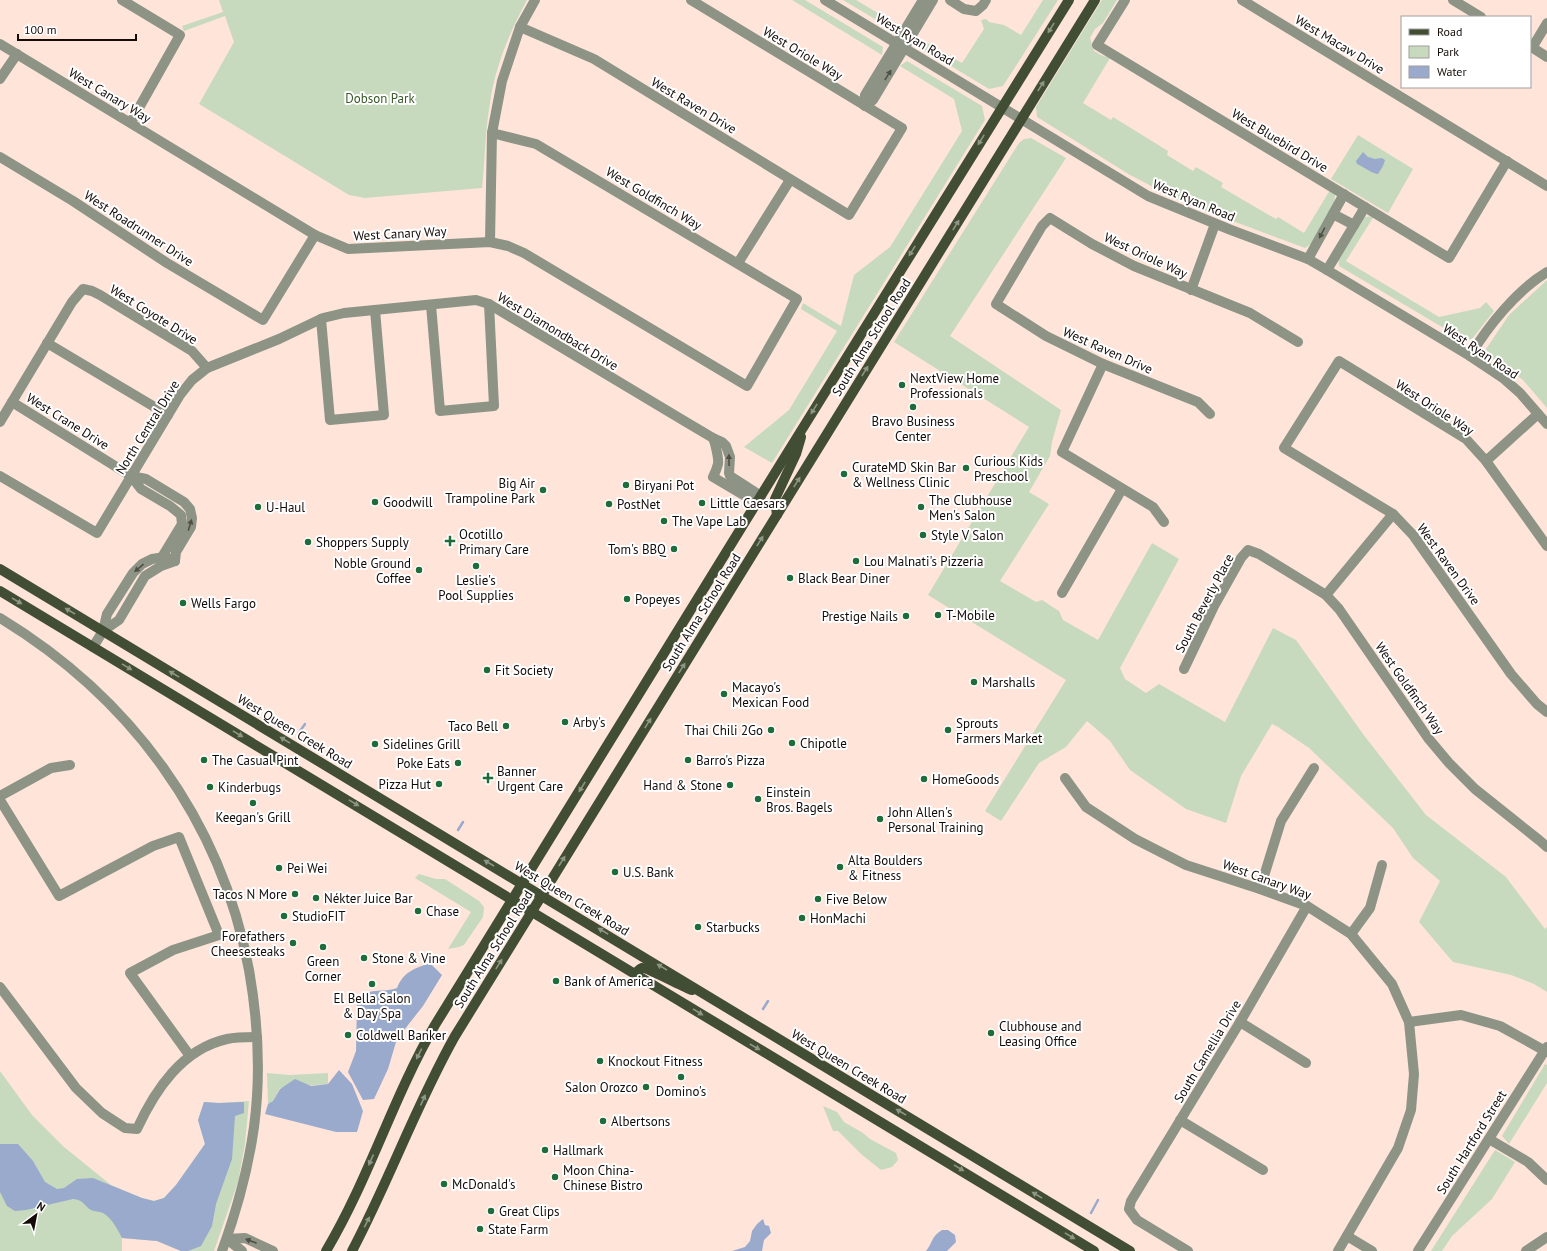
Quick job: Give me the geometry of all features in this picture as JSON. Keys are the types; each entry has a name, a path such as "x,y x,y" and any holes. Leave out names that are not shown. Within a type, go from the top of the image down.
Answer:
{"main road":[{"name":"South Alma School Road","path":"326,1251 349,1206 426,1041 512,899 1001,107 1069,0"},
{"name":"South Alma School Road","path":"352,1251 382,1192 424,1096 446,1051 1095,0"},
{"path":"777,515 775,499 796,454 805,425"},
{"name":"West Queen Creek Road","path":"0,568 1130,1251"},
{"path":"0,591 1094,1251"},
{"path":"635,974 640,969 647,968 679,986 714,999"}],"street":[{"path":"122,0 180,35 131,122"},
{"path":"490,242 492,133 502,81 520,27 535,0"},
{"name":"West Oriole Way","path":"691,0 902,128 849,215"},
{"name":"West Ryan Road","path":"825,0 1148,196 1215,224 1308,259 1327,270 1470,356 1503,378 1520,393 1547,424"},
{"path":"865,106 873,100 923,0"},
{"path":"900,46 933,0"},
{"path":"950,0 964,9 976,11 986,0"},
{"name":"West Bluebird Drive","path":"1125,0 1097,45 1448,258 1507,161"},
{"name":"West Macaw Drive","path":"1242,0 1547,186"},
{"path":"1453,0 1479,16"},
{"path":"1547,23 1531,47 1547,57"},
{"name":"West Raven Drive","path":"520,27 594,60 849,215"},
{"name":"West Canary Way","path":"0,44 315,234 348,249 490,242 508,246 524,253 747,386 797,299"},
{"path":"0,79 17,54"},
{"name":"West Goldfinch Way","path":"492,133 536,144 797,299"},
{"name":"West Roadrunner Drive","path":"0,157 73,201 167,263 263,320 315,234"},
{"path":"738,263 790,180"},
{"path":"1308,259 1344,194"},
{"path":"1327,270 1365,207"},
{"path":"1333,214 1354,225"},
{"name":"West Oriole Way","path":"996,304 1042,226 1050,218 1092,244 1134,266 1250,313 1298,342"},
{"path":"1191,290 1215,224"},
{"path":"1470,356 1476,346 1503,312 1533,280 1547,272"},
{"name":"West Coyote Drive","path":"47,343 72,302 83,289 100,295 192,352 207,368"},
{"name":"West Diamondback Drive","path":"262,346 321,319 344,313 476,300 489,304 722,442 728,450 730,458 730,476 759,499"},
{"path":"431,305 440,411 494,406 489,304"},
{"name":"West Raven Drive","path":"996,304 1046,336 1103,364 1198,402 1210,414"},
{"path":"321,319 330,420 384,415 375,310"},
{"path":"0,422 47,343 168,415"},
{"name":"North Central Drive","path":"0,476 96,533 185,388 207,368 262,346"},
{"name":"West Raven Drive","path":"1339,361 1284,448 1393,514 1413,534 1511,674 1537,704 1547,712"},
{"name":"West Oriole Way","path":"1339,361 1466,439 1486,461 1547,546"},
{"path":"1103,364 1062,452 1153,507 1164,522"},
{"name":"West Crane Drive","path":"12,402 131,476 141,488 170,506 181,515 182,524 162,557"},
{"path":"1486,461 1538,414"},
{"path":"713,438 716,443 718,460 713,477 759,499"},
{"name":"West Crane Drive","path":"131,476 146,479 184,502 190,508 192,518 191,527 176,552 175,561"},
{"path":"1062,592 1122,488"},
{"path":"1326,595 1393,514"},
{"name":"West Goldfinch Way","path":"1248,550 1259,554 1326,595 1339,609 1428,738 1449,763 1475,789 1547,848"},
{"name":"South Beverly Place","path":"1184,669 1214,606 1241,558 1248,550"},
{"path":"93,647 103,631 107,614 133,573 142,564 152,559 165,557 175,561"},
{"path":"103,631 119,620 145,576 161,566 175,561"},
{"path":"0,618 57,657 80,676 128,722 177,787 210,845 226,884 238,921 252,985 257,1037 257,1088 254,1126 242,1191 222,1251"},
{"path":"0,796 51,768 70,765"},
{"path":"1260,888 1280,820 1314,768"},
{"name":"West Canary Way","path":"1065,778 1086,807 1135,839 1186,865 1260,888 1307,906 1351,934 1392,984 1409,1022 1414,1074 1412,1110 1398,1148 1338,1251"},
{"path":"0,800 59,896 152,846 179,837 218,935 173,950 130,973 190,1056"},
{"path":"1351,934 1370,908 1382,865"},
{"name":"South Camellia Drive","path":"1188,1251 1137,1220 1128,1209 1131,1201 1240,1022 1307,906"},
{"path":"0,987 76,1088 102,1114 125,1128 137,1129 146,1108 161,1086 190,1056 201,1049 220,1041 257,1037"},
{"path":"1409,1022 1461,1015 1500,1026 1546,1050"},
{"path":"1240,1022 1306,1063"},
{"name":"South Hartford Street","path":"1418,1251 1546,1050"},
{"path":"1180,1120 1263,1170"},
{"path":"1488,1139 1528,1162 1547,1180"},
{"path":"1347,1236 1372,1251"},
{"path":"1526,1251 1547,1237"},
{"path":"227,1238 242,1251"},
{"path":"227,1238 245,1238 273,1251"}],"green space":[{"name":"Dobson Park","path":"219,0 527,0 509,37 499,63 492,90 488,114 482,188 365,198 349,195 199,104 234,42 225,16 184,31 182,26 223,12"},
{"path":"792,0 805,0 883,47 882,55"},
{"path":"843,0 856,0 901,27 895,31"},
{"path":"1043,0 1058,0 1003,86 989,89 918,46 915,36 962,63 984,29 981,20 986,19 989,22 1004,25 1021,35"},
{"path":"1102,0 1117,0 1103,23 1095,29 1090,38 1094,51 1110,58 1083,103 1111,120 1113,117 1168,151 1167,155 1193,171 1196,167 1223,183 1221,187 1276,219 1278,217 1304,233 1330,190 1335,194 1334,206 1311,244 1305,248 1182,202 1130,175 1037,117 1036,107"},
{"path":"907,61 982,106 985,120 772,463 744,447 789,410 837,331 801,309 803,303 841,326 854,275 890,247 962,131 954,99 900,66"},
{"path":"1358,135 1413,169 1388,213 1331,179"},
{"path":"1031,138 1066,158 950,336 1061,410 1052,442 1050,456 1029,492 1049,504 1000,581 1036,602 1042,600 1059,611 1063,620 1098,640 1152,543 1179,559 1120,668 1125,679 1146,693 1159,684 1225,722 1273,628 1296,640 1363,734 1426,815 1506,877 1545,929 1547,927 1547,992 1534,984 1511,975 1453,962 1419,922 1440,881 1413,858 1393,828 1309,748 1272,724 1241,776 1226,823 1186,809 1130,770 1110,741 1087,721 1066,747 1039,763 1001,821 985,811 1066,680 928,595 1029,427 894,342 1019,143 1024,139"},
{"path":"1374,216 1346,261 1439,317 1480,308 1486,302 1494,311 1472,339 1464,340 1339,266 1338,257 1364,217"},
{"path":"1547,280 1547,408 1523,380 1484,352 1509,315"},
{"path":"419,874 436,879 445,879 479,901 484,907 483,917 464,945 448,949 471,912 415,878"},
{"path":"1545,1064 1547,1065 1547,1083 1509,1144 1502,1136"},
{"path":"0,1071 32,1115 64,1147 111,1185 142,1198 154,1201 164,1198 176,1185 205,1144 198,1120 204,1102 219,1103 249,1101 245,1144 238,1182 214,1251 181,1251 157,1241 122,1238 122,1251 0,1251"},
{"path":"267,1073 289,1075 328,1073 328,1084 280,1088 273,1101 268,1104"},
{"path":"823,1106 837,1112 844,1122 870,1139 896,1153 898,1160 892,1167 881,1170 861,1154 838,1131 833,1131"},
{"path":"1495,1150 1515,1162 1492,1199 1452,1236 1442,1251 1431,1251"}],"water":[{"path":"1363,152 1368,157 1374,159 1382,158 1385,160 1378,174 1357,164 1356,161"},
{"path":"430,963 442,975 423,1006 396,1042 388,1069 374,1099 363,1100 348,1072 356,1051 357,1000 365,993 397,988 406,974 414,969"},
{"path":"339,1070 352,1084 363,1111 357,1132 336,1132 265,1114 268,1104 273,1101 280,1089 295,1079 311,1086 328,1084"},
{"path":"204,1102 244,1102 244,1113 235,1116 232,1159 216,1204 212,1226 201,1246 188,1251 181,1251 157,1241 122,1238 114,1224 106,1215 102,1212 91,1210 81,1202 73,1199 26,1210 15,1211 7,1206 0,1192 0,1144 18,1144 33,1161 45,1182 57,1189 64,1188 77,1179 93,1178 142,1198 154,1201 164,1198 176,1185 205,1144 198,1120"},
{"path":"763,1219 765,1225 769,1226 771,1233 764,1240 762,1251 732,1251 745,1247 750,1241 752,1231"},
{"path":"942,1230 948,1230 955,1235 956,1242 947,1251 926,1251 934,1238"}],"waterway":[{"path":"298,734 305,724"},
{"path":"458,830 463,822"},
{"path":"763,1009 768,1001"},
{"path":"1091,1213 1098,1200"}],"place":[{"name":"NextView Home Professionals","path":"902,385"},
{"name":"Bravo Business Center","path":"913,407"},
{"name":"Curious Kids Preschool","path":"966,468"},
{"name":"CurateMD Skin Bar & Wellness Clinic","path":"844,474"},
{"name":"Biryani Pot","path":"626,485"},
{"name":"Big Air Trampoline Park","path":"543,490"},
{"name":"Goodwill","path":"375,502"},
{"name":"Little Caesars","path":"702,503"},
{"name":"PostNet","path":"609,504"},
{"name":"U-Haul","path":"258,507"},
{"name":"The Clubhouse Men's Salon","path":"921,507"},
{"name":"The Vape Lab","path":"664,521"},
{"name":"Style V Salon","path":"923,535"},
{"name":"Ocotillo Primary Care","path":"450,541"},
{"name":"Shoppers Supply","path":"308,542"},
{"name":"Tom's BBQ","path":"674,549"},
{"name":"Lou Malnati's Pizzeria","path":"856,561"},
{"name":"Leslie's Pool Supplies","path":"476,566"},
{"name":"Noble Ground Coffee","path":"419,570"},
{"name":"Black Bear Diner","path":"790,578"},
{"name":"Popeyes","path":"627,599"},
{"name":"Wells Fargo","path":"183,603"},
{"name":"T-Mobile","path":"938,615"},
{"name":"Prestige Nails","path":"906,616"},
{"name":"Fit Society","path":"487,670"},
{"name":"Marshalls","path":"974,682"},
{"name":"Macayo's Mexican Food","path":"724,694"},
{"name":"Arby's","path":"565,722"},
{"name":"Taco Bell","path":"506,726"},
{"name":"Thai Chili 2Go","path":"771,730"},
{"name":"Sprouts Farmers Market","path":"948,730"},
{"name":"Chipotle","path":"792,743"},
{"name":"Sidelines Grill","path":"375,744"},
{"name":"The Casual Pint","path":"204,760"},
{"name":"Barro's Pizza","path":"688,760"},
{"name":"Poke Eats","path":"458,763"},
{"name":"Banner Urgent Care","path":"488,778"},
{"name":"HomeGoods","path":"924,779"},
{"name":"Pizza Hut","path":"439,784"},
{"name":"Hand & Stone","path":"730,785"},
{"name":"Kinderbugs","path":"210,787"},
{"name":"Einstein Bros. Bagels","path":"758,799"},
{"name":"Keegan's Grill","path":"253,803"},
{"name":"John Allen's Personal Training","path":"880,819"},
{"name":"Alta Boulders & Fitness","path":"840,867"},
{"name":"Pei Wei","path":"279,868"},
{"name":"U.S. Bank","path":"615,872"},
{"name":"Tacos N More","path":"295,894"},
{"name":"Nékter Juice Bar","path":"316,898"},
{"name":"Five Below","path":"818,899"},
{"name":"Chase","path":"418,911"},
{"name":"StudioFIT","path":"284,916"},
{"name":"HonMachi","path":"802,918"},
{"name":"Starbucks","path":"698,927"},
{"name":"Forefathers Cheesesteaks","path":"293,943"},
{"name":"Green Corner","path":"323,947"},
{"name":"Stone & Vine","path":"364,958"},
{"name":"Bank of America","path":"556,981"},
{"name":"El Bella Salon & Day Spa","path":"372,984"},
{"name":"Clubhouse and Leasing Office","path":"991,1033"},
{"name":"Coldwell Banker","path":"348,1035"},
{"name":"Knockout Fitness","path":"600,1061"},
{"name":"Domino's","path":"681,1077"},
{"name":"Salon Orozco","path":"646,1087"},
{"name":"Albertsons","path":"603,1121"},
{"name":"Hallmark","path":"545,1150"},
{"name":"Moon China- Chinese Bistro","path":"555,1177"},
{"name":"McDonald's","path":"444,1184"},
{"name":"Great Clips","path":"491,1211"},
{"name":"State Farm","path":"480,1229"}]}
